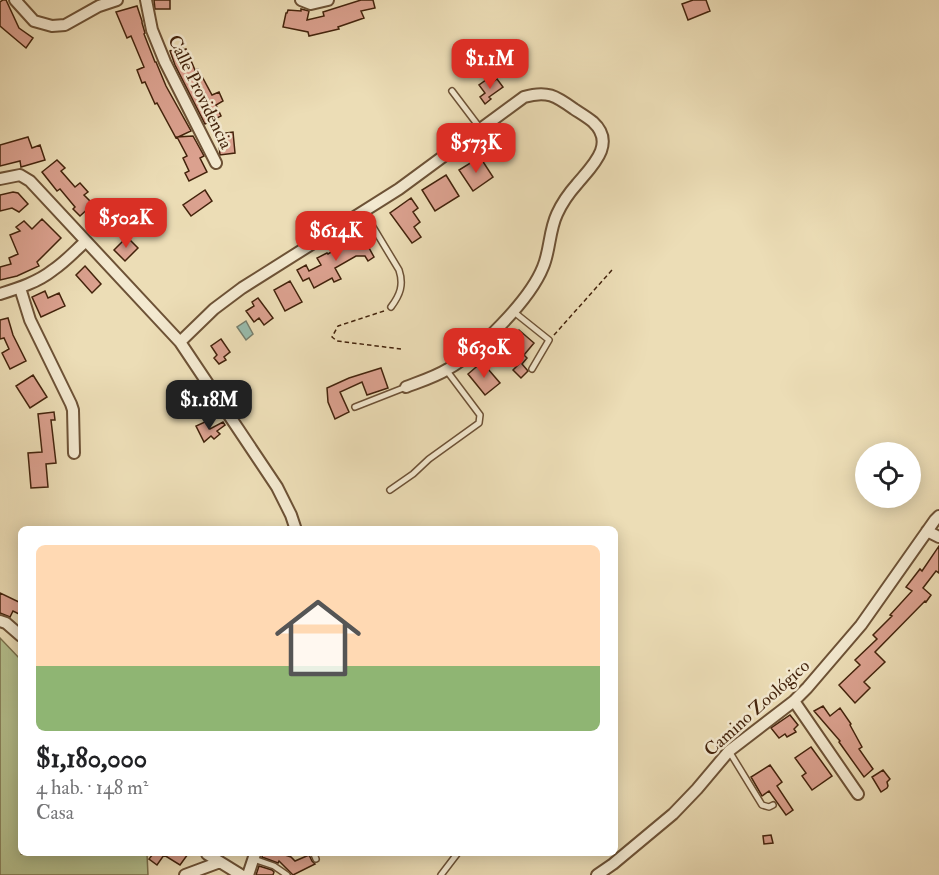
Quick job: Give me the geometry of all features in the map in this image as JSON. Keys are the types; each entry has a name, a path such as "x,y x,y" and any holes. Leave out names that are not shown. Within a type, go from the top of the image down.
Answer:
{"street":[{"path":"15,0 34,21 52,26 66,25 99,6 117,0"},
{"name":"Calle Providencia","path":"146,0 152,30 165,62 216,163"},
{"path":"301,0 311,4 328,0"},
{"path":"180,342 214,309 242,288 399,189 524,97 533,94 549,94 558,97 594,123 602,138 601,152 597,161 566,198 556,216 544,266 539,277 494,332 468,356 447,370 406,387"},
{"path":"0,179 20,176 30,181 180,342 278,486 295,526"},
{"path":"0,294 44,277 86,241"},
{"path":"20,288 30,320 73,410 74,453"},
{"name":"Camino Zoológico","path":"597,875 673,814 729,751 794,701 827,667 861,625 939,516"},
{"path":"927,531 939,537"},
{"path":"0,621 18,633"},
{"path":"794,701 858,794"},
{"path":"210,856 241,875"},
{"path":"248,875 254,856"},
{"path":"185,875 220,862"}],"lane":[{"path":"452,91 480,128"},
{"path":"364,212 402,277 399,297 391,307"},
{"path":"513,310 549,340 532,369"},
{"path":"390,490 479,423 480,415 447,370"},
{"path":"355,407 406,387"},
{"path":"729,751 762,805 769,807 773,805"},
{"path":"254,856 287,875"},
{"path":"441,875 455,856"}],"path":[{"path":"549,340 612,270"},
{"path":"391,307 388,310 338,326 332,337 337,341 401,349"}],"green space":[{"path":"0,638 18,657 18,856 147,856 148,875 0,875"}],"shaded area":[{"path":"246,321 253,334 246,340 237,327"}],"building":[{"path":"6,0 19,28 33,38 26,48 0,26 0,2"},
{"path":"154,0 170,0 170,9 155,9"},
{"path":"361,0 373,0 375,8 361,11 364,18 338,27 339,29 309,36 308,32 283,27 288,10 309,11 307,20 324,16 323,12"},
{"path":"693,0 706,0 710,11 688,20 682,4"},
{"path":"137,6 144,34 155,62 191,131 176,138 157,103 155,104 145,82 142,83 137,70 144,67 131,36 127,38 116,12"},
{"path":"182,46 183,50 186,49 195,70 198,69 212,95 219,92 223,101 216,105 221,116 205,124 170,51"},
{"path":"497,79 503,87 489,97 491,99 485,104 480,97 485,93 479,85 486,80 490,84"},
{"path":"233,132 235,153 220,155 218,134"},
{"path":"193,136 204,156 200,158 207,172 189,181 185,173 189,171 183,158 187,156 177,137"},
{"path":"28,137 32,148 40,145 45,160 21,167 20,161 0,166 0,145"},
{"path":"480,157 493,177 473,191 459,170"},
{"path":"57,160 65,168 61,171 75,187 80,183 88,192 84,195 93,204 80,216 60,189 57,191 42,172"},
{"path":"446,175 459,196 435,211 422,190"},
{"path":"205,190 212,201 191,216 183,205"},
{"path":"18,193 28,204 19,212 12,208 0,211 0,195"},
{"path":"411,198 418,208 413,212 420,222 414,227 421,237 412,243 390,213"},
{"path":"42,219 61,238 37,262 39,266 17,276 0,280 0,267 11,264 9,258 18,254 10,235 20,231 16,227 24,221 32,229"},
{"path":"357,236 363,237 374,257 368,261 365,256 356,256 335,268 341,279 334,282 332,278 314,288 309,278 303,281 297,270 306,265 309,271 321,265 317,258"},
{"path":"127,237 138,248 125,261 114,250"},
{"path":"85,266 101,284 92,293 76,275"},
{"path":"290,281 302,302 285,311 274,290"},
{"path":"45,291 48,298 59,293 65,306 41,317 32,297"},
{"path":"258,298 273,318 264,325 259,318 254,322 246,311 254,306 252,302"},
{"path":"8,318 13,335 26,361 10,369 2,353 9,349 4,338 0,339 0,320"},
{"path":"519,330 534,343 524,355 527,358 522,364 528,371 521,378 513,370 520,363 503,348"},
{"path":"221,339 230,352 224,357 226,360 219,364 214,358 217,355 211,346"},
{"path":"482,362 500,383 485,395 468,374"},
{"path":"381,368 388,388 367,395 362,382 340,392 349,412 335,419 328,402 327,388"},
{"path":"33,375 47,397 30,408 16,386"},
{"path":"189,393 202,407 195,412 193,409 186,413 178,401"},
{"path":"54,412 55,420 51,420 56,463 46,464 48,487 31,488 28,453 42,452 38,414"},
{"path":"207,421 210,429 223,422 225,425 217,431 220,434 214,439 211,436 204,442 196,426"},
{"path":"939,546 939,573 936,571 923,588 931,595 875,652 885,662 864,682 870,688 855,703 839,685 860,665 855,660 877,639 873,635 912,591 906,587 920,569 922,571"},
{"path":"0,593 18,602 18,614 13,611 10,617 0,613"},
{"path":"823,706 830,716 840,708 851,724 862,747 859,749 873,769 864,777 840,741 814,711"},
{"path":"790,715 798,725 794,729 796,732 779,738 771,728"},
{"path":"811,747 832,776 812,790 802,776 806,773 795,758"},
{"path":"770,765 782,782 777,786 793,810 786,815 769,791 762,796 751,777"},
{"path":"883,770 890,779 887,782 887,788 881,792 872,777"},
{"path":"771,835 773,843 764,844 763,836"},
{"path":"151,856 163,856 157,865 149,859"},
{"path":"166,856 187,856 180,865"},
{"path":"288,856 295,861 310,856 315,864 293,875 279,861 278,863 262,857"},
{"path":"259,866 272,870 273,875 256,875"}]}
